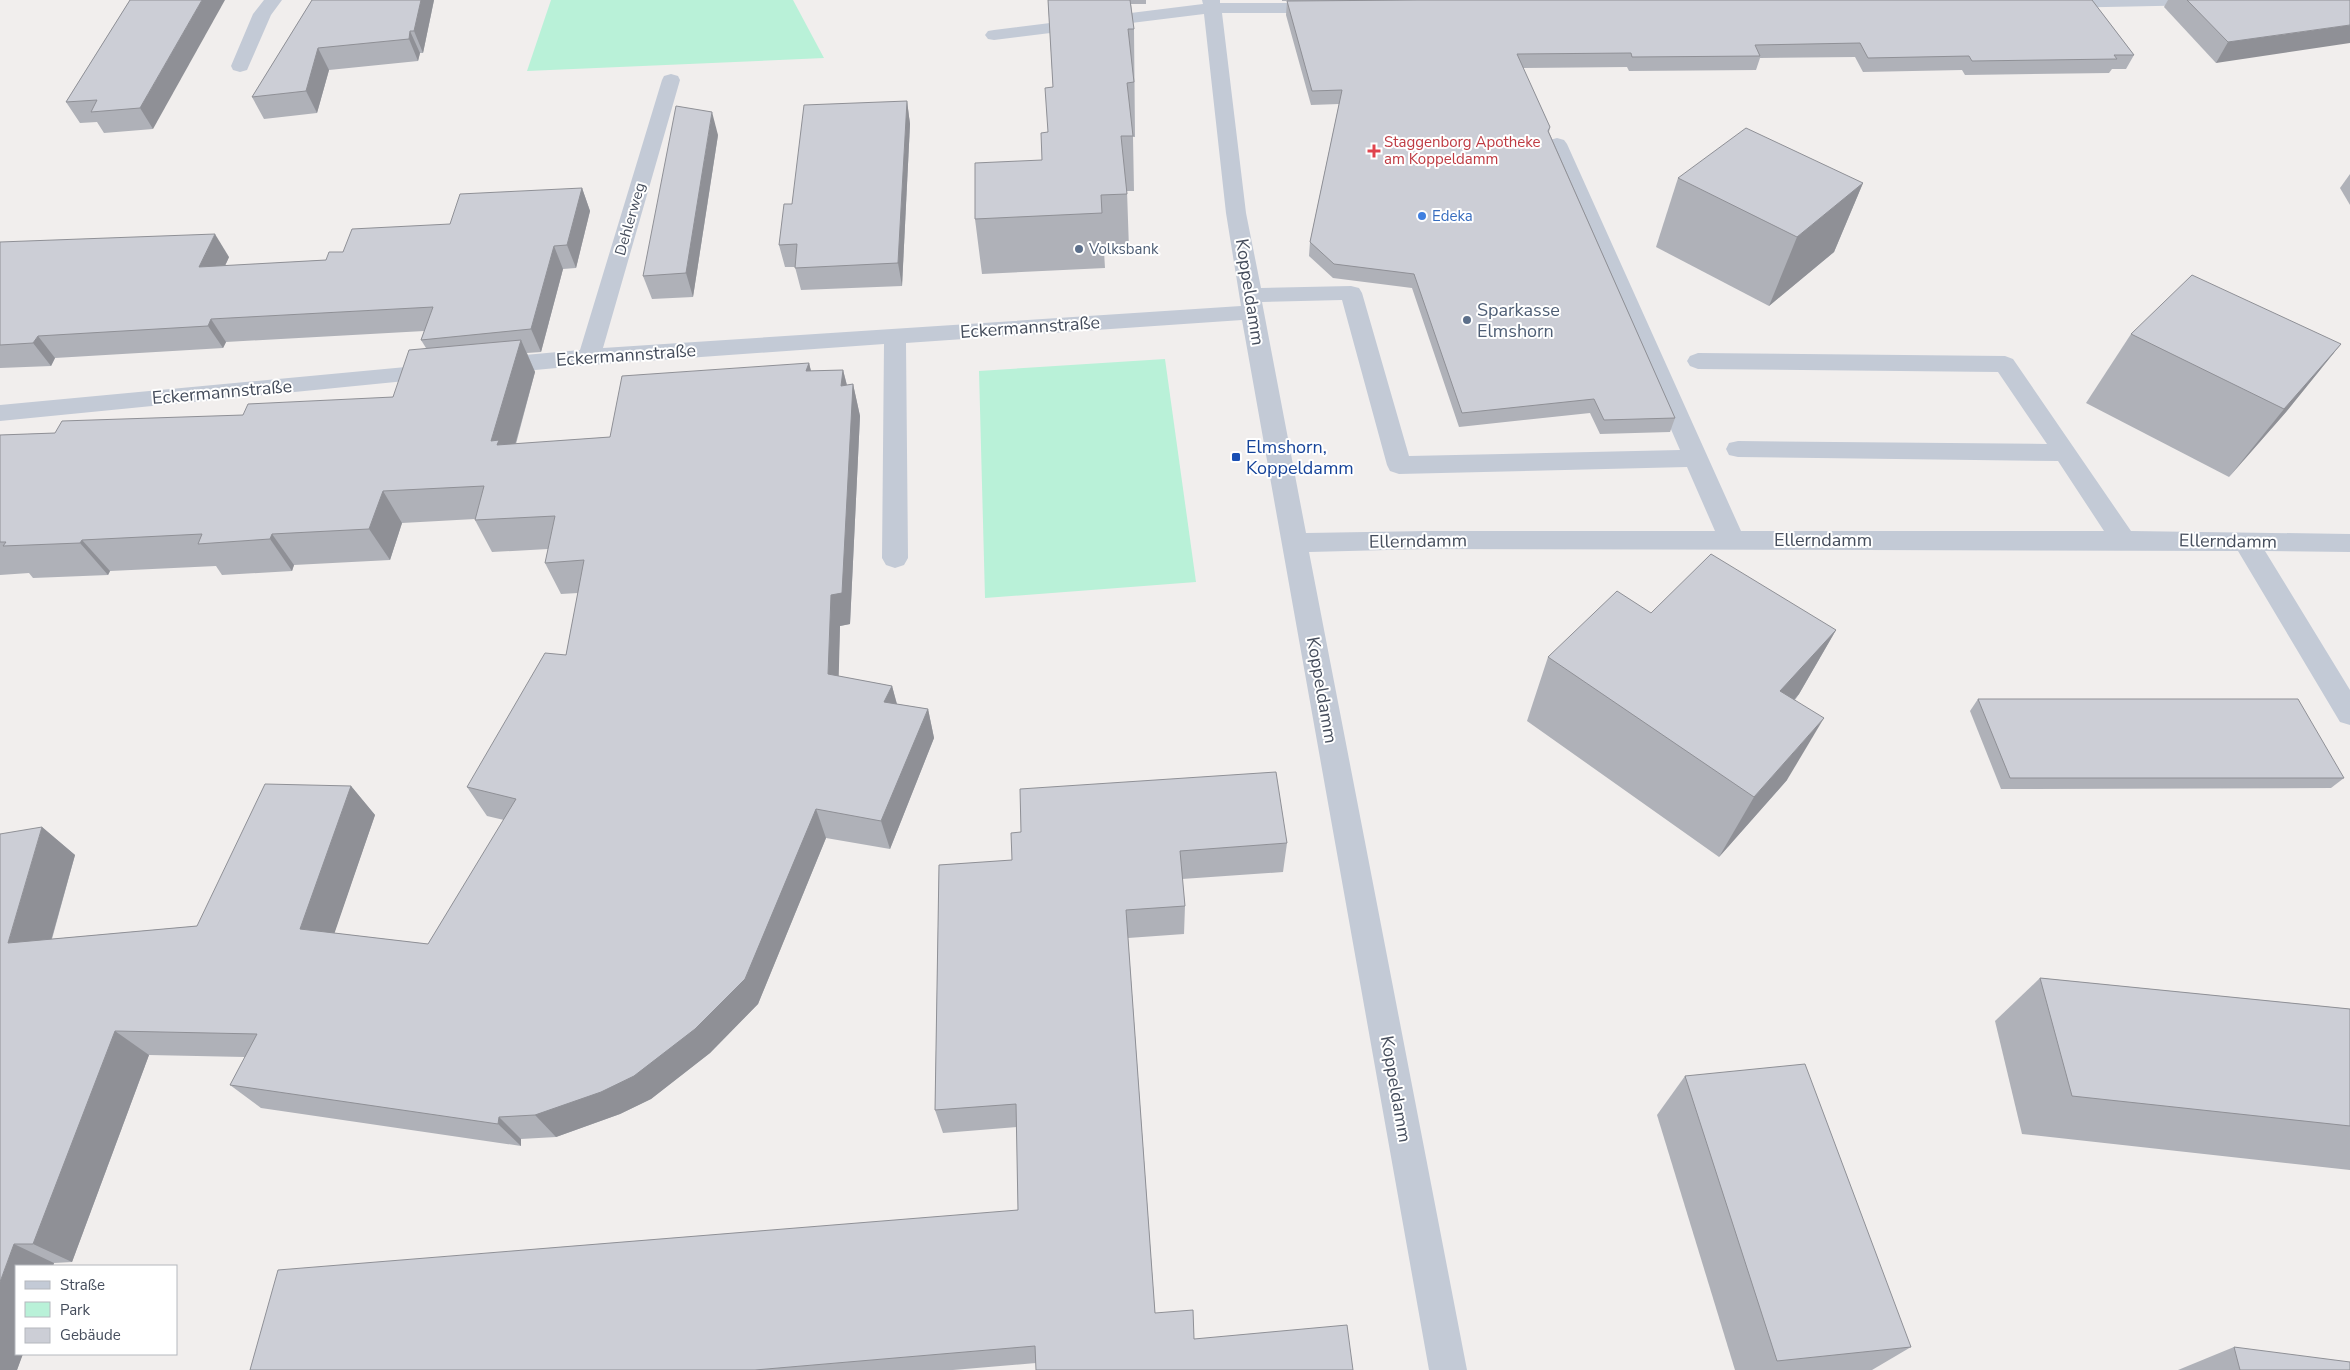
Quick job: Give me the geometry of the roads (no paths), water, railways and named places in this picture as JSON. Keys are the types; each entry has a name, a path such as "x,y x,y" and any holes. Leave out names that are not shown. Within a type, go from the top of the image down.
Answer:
{"street":[{"path":"240,66 262,14 273,0"},
{"path":"2039,3 2205,0"},
{"path":"994,35 1069,16 1212,4 1340,8"},
{"name":"Koppeldamm","path":"1212,4 1236,213 1448,1370"},
{"name":"Dehlerweg","path":"589,357 671,80"},
{"path":"1557,144 1732,540"},
{"name":"Eckermannstraße","path":"0,413 589,357 895,336 1351,293 1399,465 1696,458"},
{"path":"895,336 895,558"},
{"path":"1698,361 2005,364 2067,453 2124,540"},
{"path":"1738,449 2067,453"},
{"name":"Ellerndamm","path":"1295,543 1427,540 2124,540 2350,543"},
{"path":"2246,542 2350,714"}],"place":[{"name":"Staggenborg Apotheke am Koppeldamm","path":"1374,151"},
{"name":"Edeka","path":"1422,216"},
{"name":"Volksbank","path":"1079,249"},
{"name":"Sparkasse Elmshorn","path":"1467,320"},
{"name":"Elmshorn, Koppeldamm","path":"1236,457"}]}
